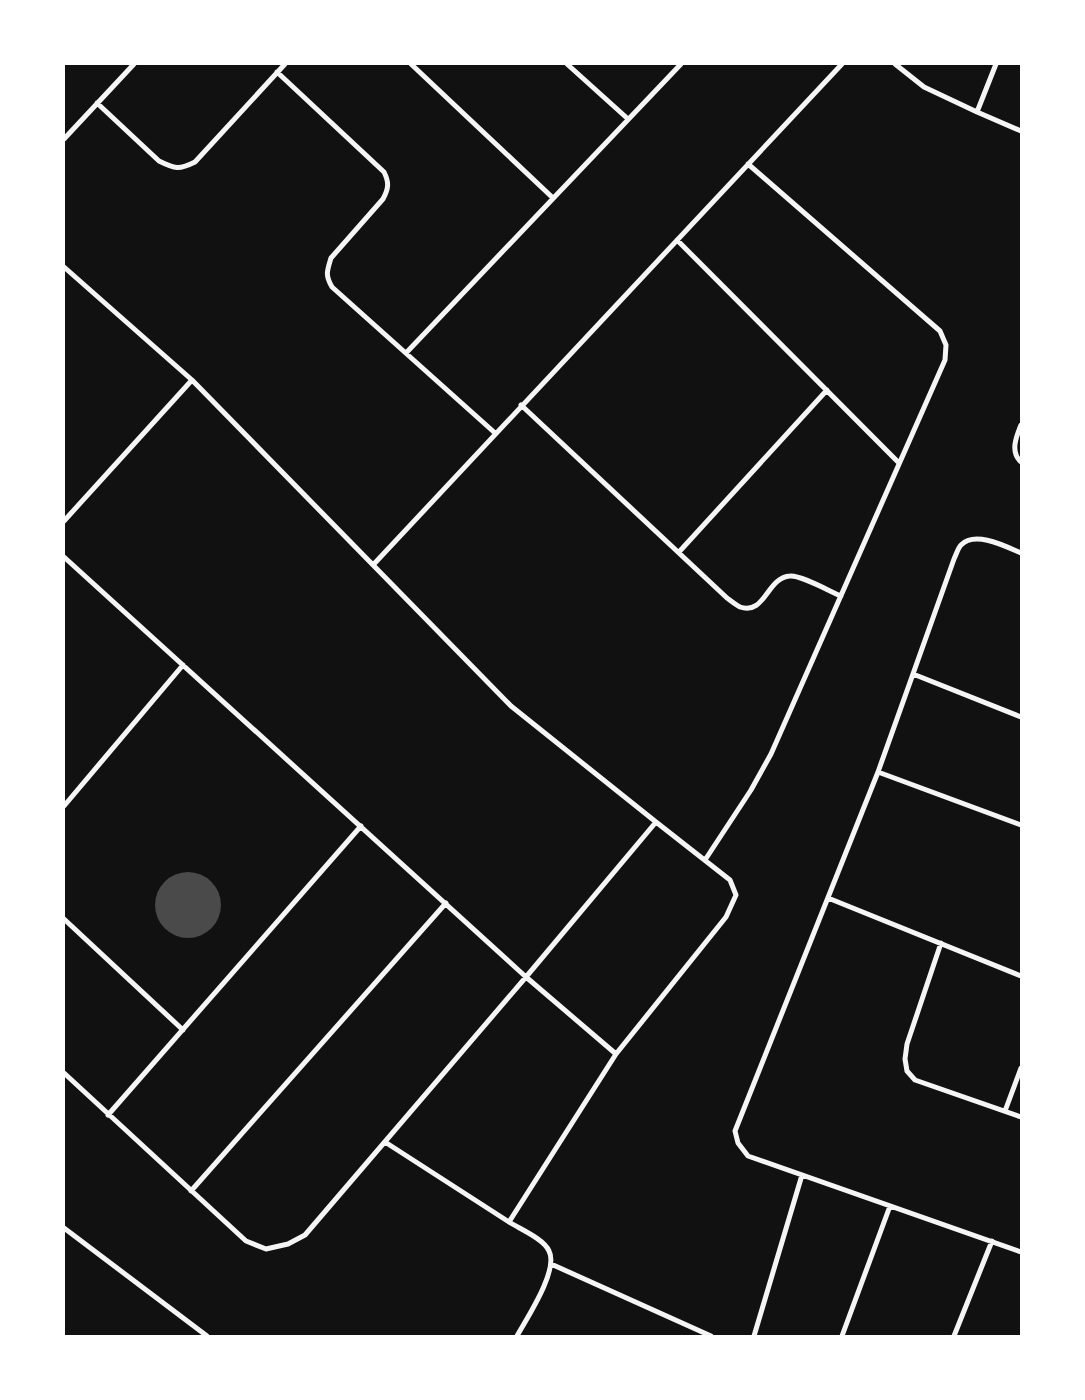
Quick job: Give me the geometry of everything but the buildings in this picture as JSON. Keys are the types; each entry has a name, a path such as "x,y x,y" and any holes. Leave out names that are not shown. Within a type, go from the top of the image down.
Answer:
{"street":[{"path":"64,140 134,64"},
{"path":"98,103 159,161 170,167 183,168 195,162 285,64"},
{"path":"411,64 553,198"},
{"path":"567,64 628,119"},
{"path":"406,353 681,64"},
{"path":"373,564 842,64"},
{"path":"895,64 924,87 1021,131"},
{"path":"977,112 996,64"},
{"path":"278,72 384,172 388,181 388,190 383,199 331,258 327,278 332,287 495,433"},
{"path":"705,860 751,790 771,754 945,360 946,345 940,331 748,164"},
{"path":"677,240 899,463"},
{"path":"64,267 192,380 511,706 730,880 736,895 726,917 616,1054 509,1222"},
{"path":"64,521 192,380"},
{"path":"679,552 827,390"},
{"path":"522,406 727,598 740,607 749,608 759,604 780,578 790,576 800,578 841,596"},
{"path":"1021,424 1014,450 1021,462"},
{"path":"1021,553 988,540 973,539 962,544 954,559 878,772 735,1131 738,1143 748,1156 1021,1252"},
{"path":"64,557 526,977 616,1054"},
{"path":"64,806 183,665"},
{"path":"913,674 1021,717"},
{"path":"878,772 1021,825"},
{"path":"65,1077 246,1241 266,1249 288,1244 305,1235 656,822"},
{"path":"108,1115 360,826"},
{"path":"828,898 1021,976"},
{"path":"191,1190 446,903"},
{"path":"64,919 183,1030"},
{"path":"942,943 907,1044 905,1059 907,1070 916,1080 1021,1117"},
{"path":"1006,1111 1021,1068"},
{"path":"385,1142 542,1242 550,1252 552,1264 549,1276 517,1336"},
{"path":"754,1336 802,1175"},
{"path":"842,1336 890,1206"},
{"path":"64,1228 207,1336"},
{"path":"954,1336 992,1241"},
{"path":"552,1264 711,1336"}]}
